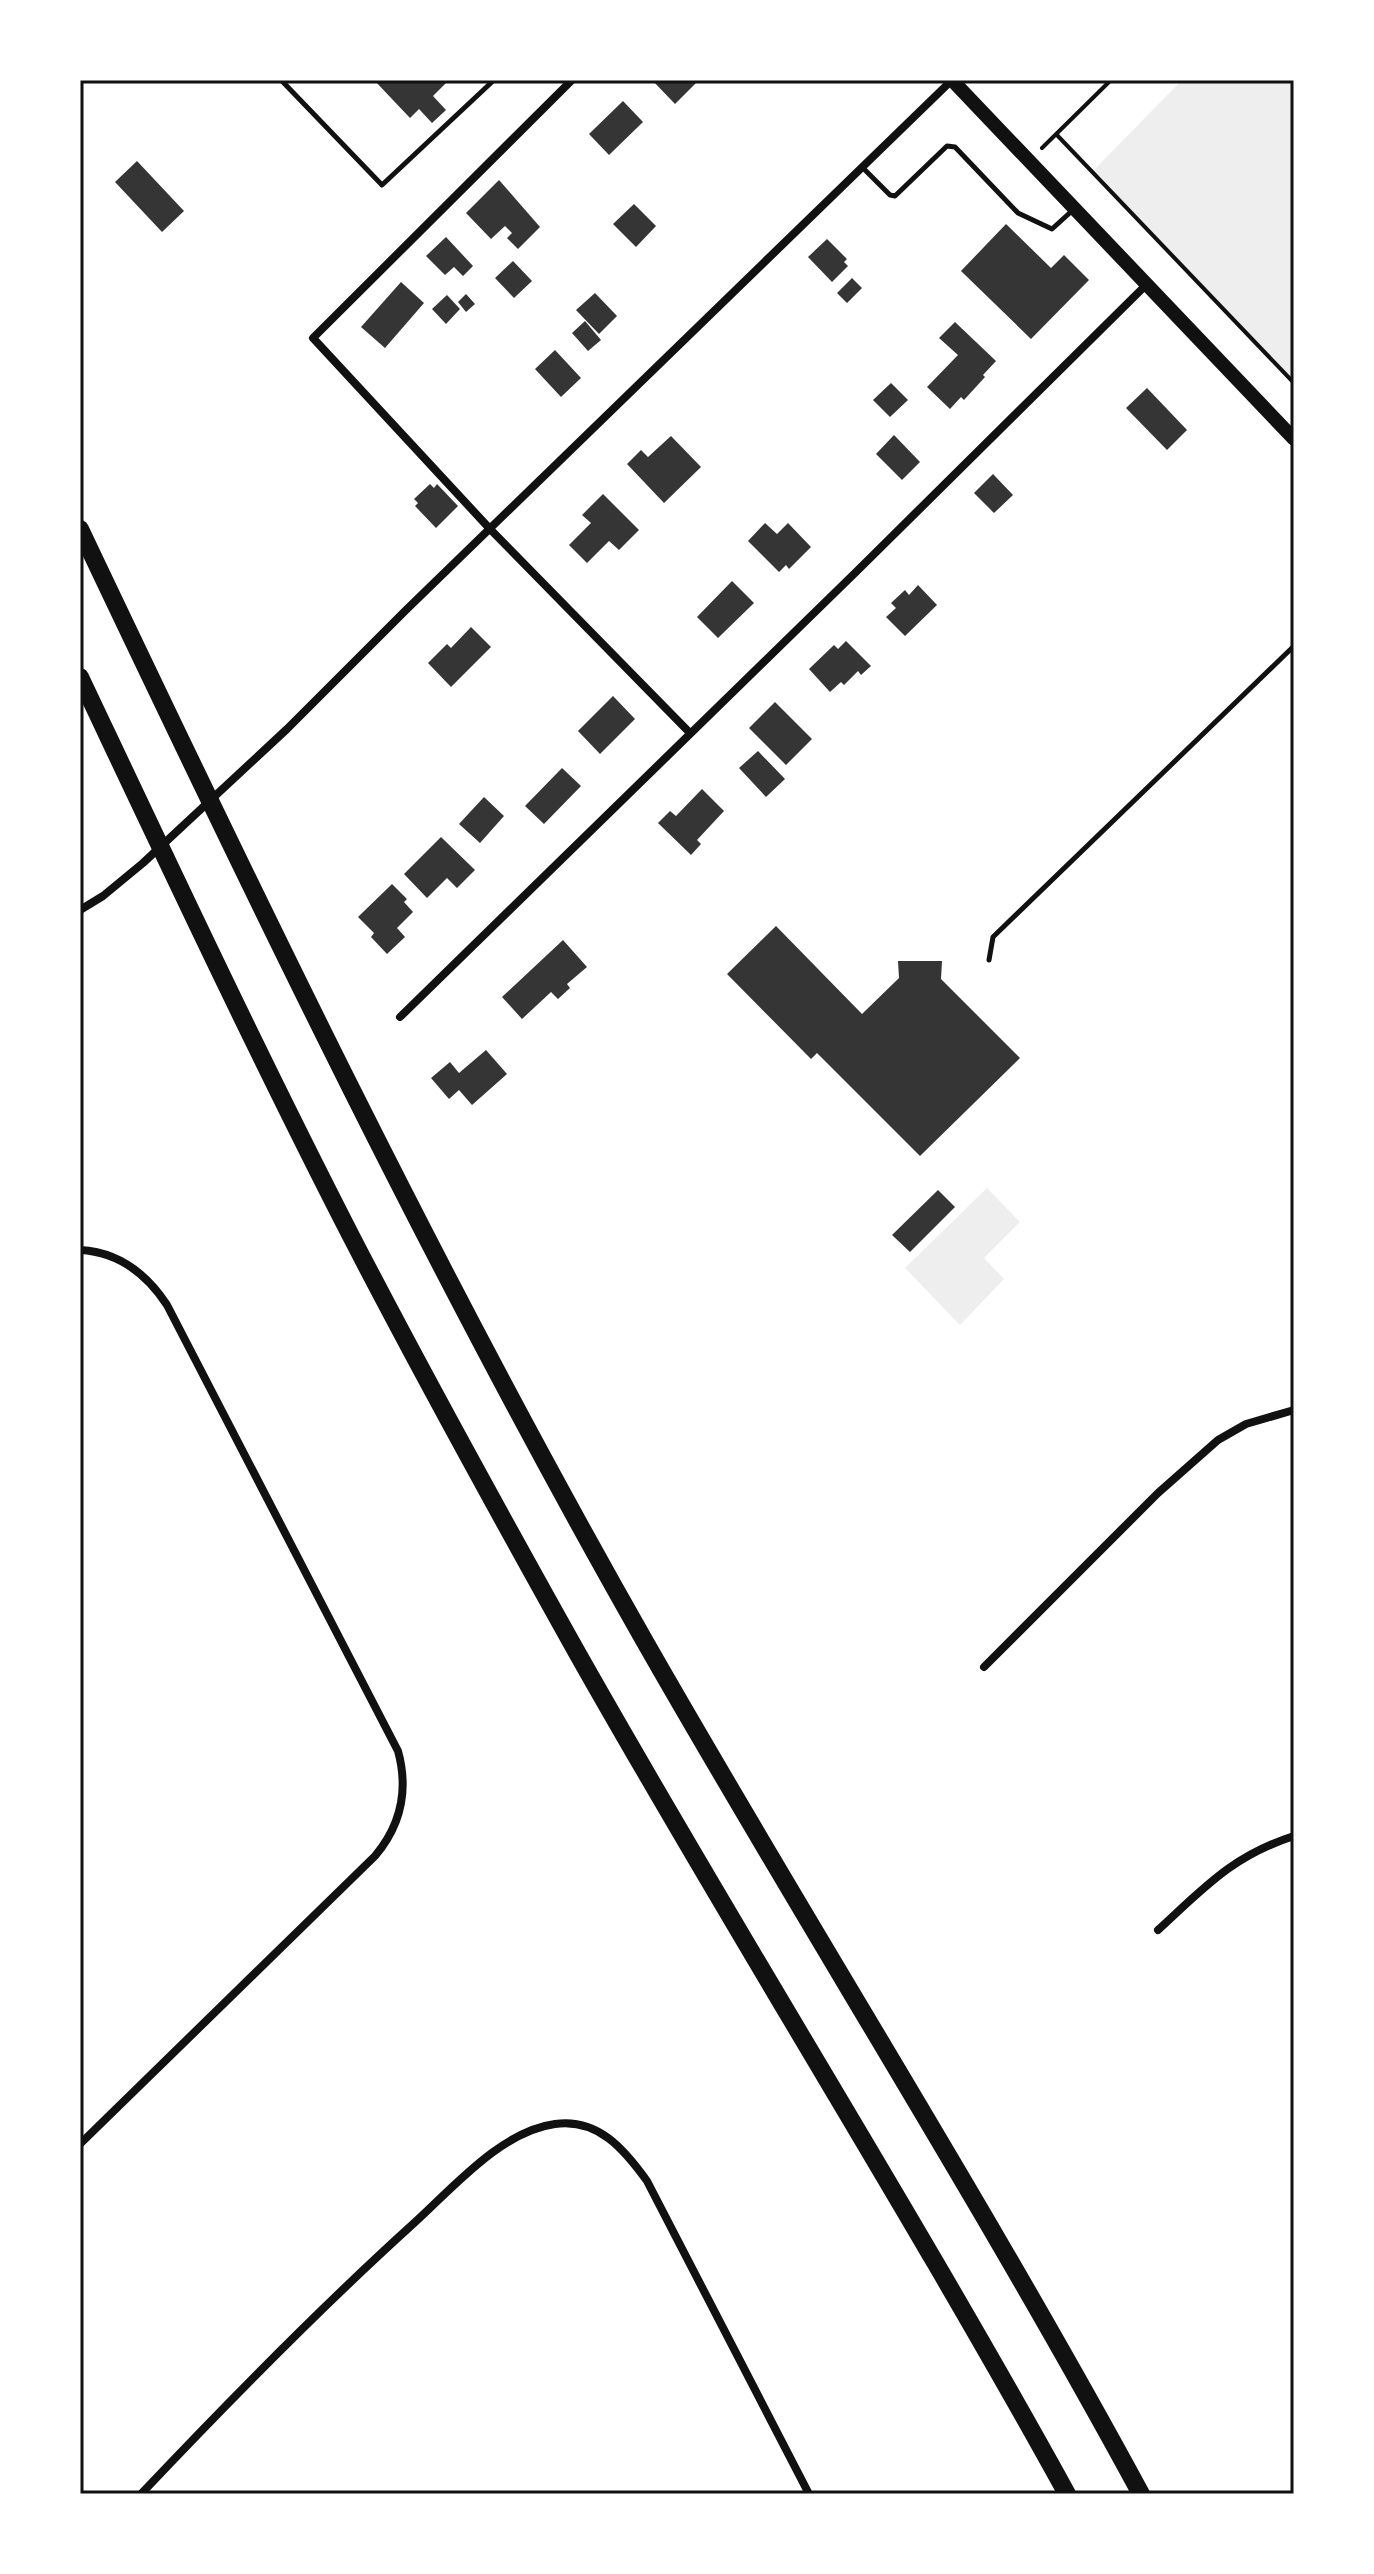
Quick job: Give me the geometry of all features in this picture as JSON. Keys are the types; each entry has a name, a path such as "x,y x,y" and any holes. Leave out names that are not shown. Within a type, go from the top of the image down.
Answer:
{"highway":[{"path":"80,529 361,1111 549,1469 650,1651 971,2193 1141,2494"},
{"path":"80,677 244,1023 353,1239 502,1517 664,1803 879,2163 1067,2494"}],"street":[{"path":"572,80 313,338 490,529 690,733"},
{"path":"80,910 103,896 161,848 287,729 952,80 1294,439"},
{"path":"400,1017 1148,284"},
{"path":"80,1250 106,1254 135,1268 153,1285 167,1305 398,1751 404,1783 394,1830 375,1856 80,2144"},
{"path":"984,1667 1158,1493 1218,1440 1246,1424 1294,1410"},
{"path":"1158,1930 1229,1867 1262,1847 1294,1836"},
{"path":"141,2494 272,2357 365,2267 474,2169 511,2139 541,2126 557,2123 573,2123 604,2134 628,2154 647,2181 809,2494"}],"lane":[{"path":"281,80 382,185 494,80"},
{"path":"862,167 890,195 895,196 947,146 955,147 1018,213 1052,229 1075,208"},
{"path":"989,960 993,937 1294,646"}],"path":[{"path":"1039,150 1111,80"},
{"path":"1056,134 1294,383"}],"shaded area":[{"path":"1182,80 1294,80 1294,383 1094,170"},
{"path":"987,1188 1020,1222 984,1258 1004,1279 960,1325 905,1268"}],"building":[{"path":"374,80 449,80 433,96 446,110 432,123 419,109 410,118"},
{"path":"652,80 699,80 675,104"},
{"path":"623,101 643,122 609,155 589,134"},
{"path":"137,161 184,211 162,232 115,182"},
{"path":"499,180 540,227 518,249 507,238 512,233 505,226 491,239 466,213"},
{"path":"634,204 656,226 636,247 613,224"},
{"path":"1006,224 1051,268 1064,255 1089,280 1031,339 961,271"},
{"path":"446,237 473,266 463,276 454,267 445,275 426,256"},
{"path":"827,239 847,259 844,262 848,266 832,282 808,257"},
{"path":"513,261 532,281 514,298 495,278"},
{"path":"852,278 862,288 847,303 837,293"},
{"path":"401,282 424,303 385,348 361,327"},
{"path":"595,293 617,316 599,334 576,310"},
{"path":"466,294 475,304 466,312 458,302"},
{"path":"447,295 460,309 446,324 432,309"},
{"path":"585,321 601,340 588,351 572,333"},
{"path":"955,322 996,361 964,400 961,397 950,409 927,387 958,355 939,338"},
{"path":"555,350 581,378 561,397 535,369"},
{"path":"891,383 908,400 890,417 873,400"},
{"path":"1147,388 1187,430 1167,450 1126,408"},
{"path":"894,435 920,462 902,480 876,454"},
{"path":"671,436 701,467 664,503 627,464 641,450 648,457"},
{"path":"993,474 1013,495 994,513 974,493"},
{"path":"430,484 434,488 437,484 458,506 436,528 415,506 418,503 414,499"},
{"path":"603,494 639,530 619,550 609,541 587,563 569,545 591,523 582,515"},
{"path":"765,523 777,534 788,523 811,547 789,569 786,565 779,572 748,541"},
{"path":"732,581 754,603 718,638 697,617"},
{"path":"918,585 937,605 905,636 886,617 896,608 891,603 905,590 909,595"},
{"path":"471,627 491,647 451,687 428,663 447,644 451,648"},
{"path":"846,641 871,666 861,675 858,671 844,685 841,682 830,692 809,669 834,645 838,649"},
{"path":"613,696 635,719 600,754 578,731"},
{"path":"775,702 812,739 786,765 749,728"},
{"path":"758,751 785,779 766,797 739,768"},
{"path":"562,768 581,786 544,824 525,806"},
{"path":"702,789 724,811 697,840 701,844 691,855 658,823 670,811 676,816"},
{"path":"484,797 504,816 480,843 459,824"},
{"path":"441,837 475,870 457,888 447,878 427,898 404,874"},
{"path":"392,884 407,899 404,902 413,912 397,928 405,937 387,954 371,937 374,933 358,917"},
{"path":"776,926 862,1014 899,978 898,961 942,961 941,979 1020,1058 920,1156 817,1053 811,1059 727,974"},
{"path":"563,940 587,967 567,984 570,988 558,999 551,992 522,1019 502,997"},
{"path":"486,1050 507,1074 472,1105 459,1090 449,1099 431,1078 450,1062 459,1073"},
{"path":"938,1190 955,1207 910,1252 892,1235"}]}
